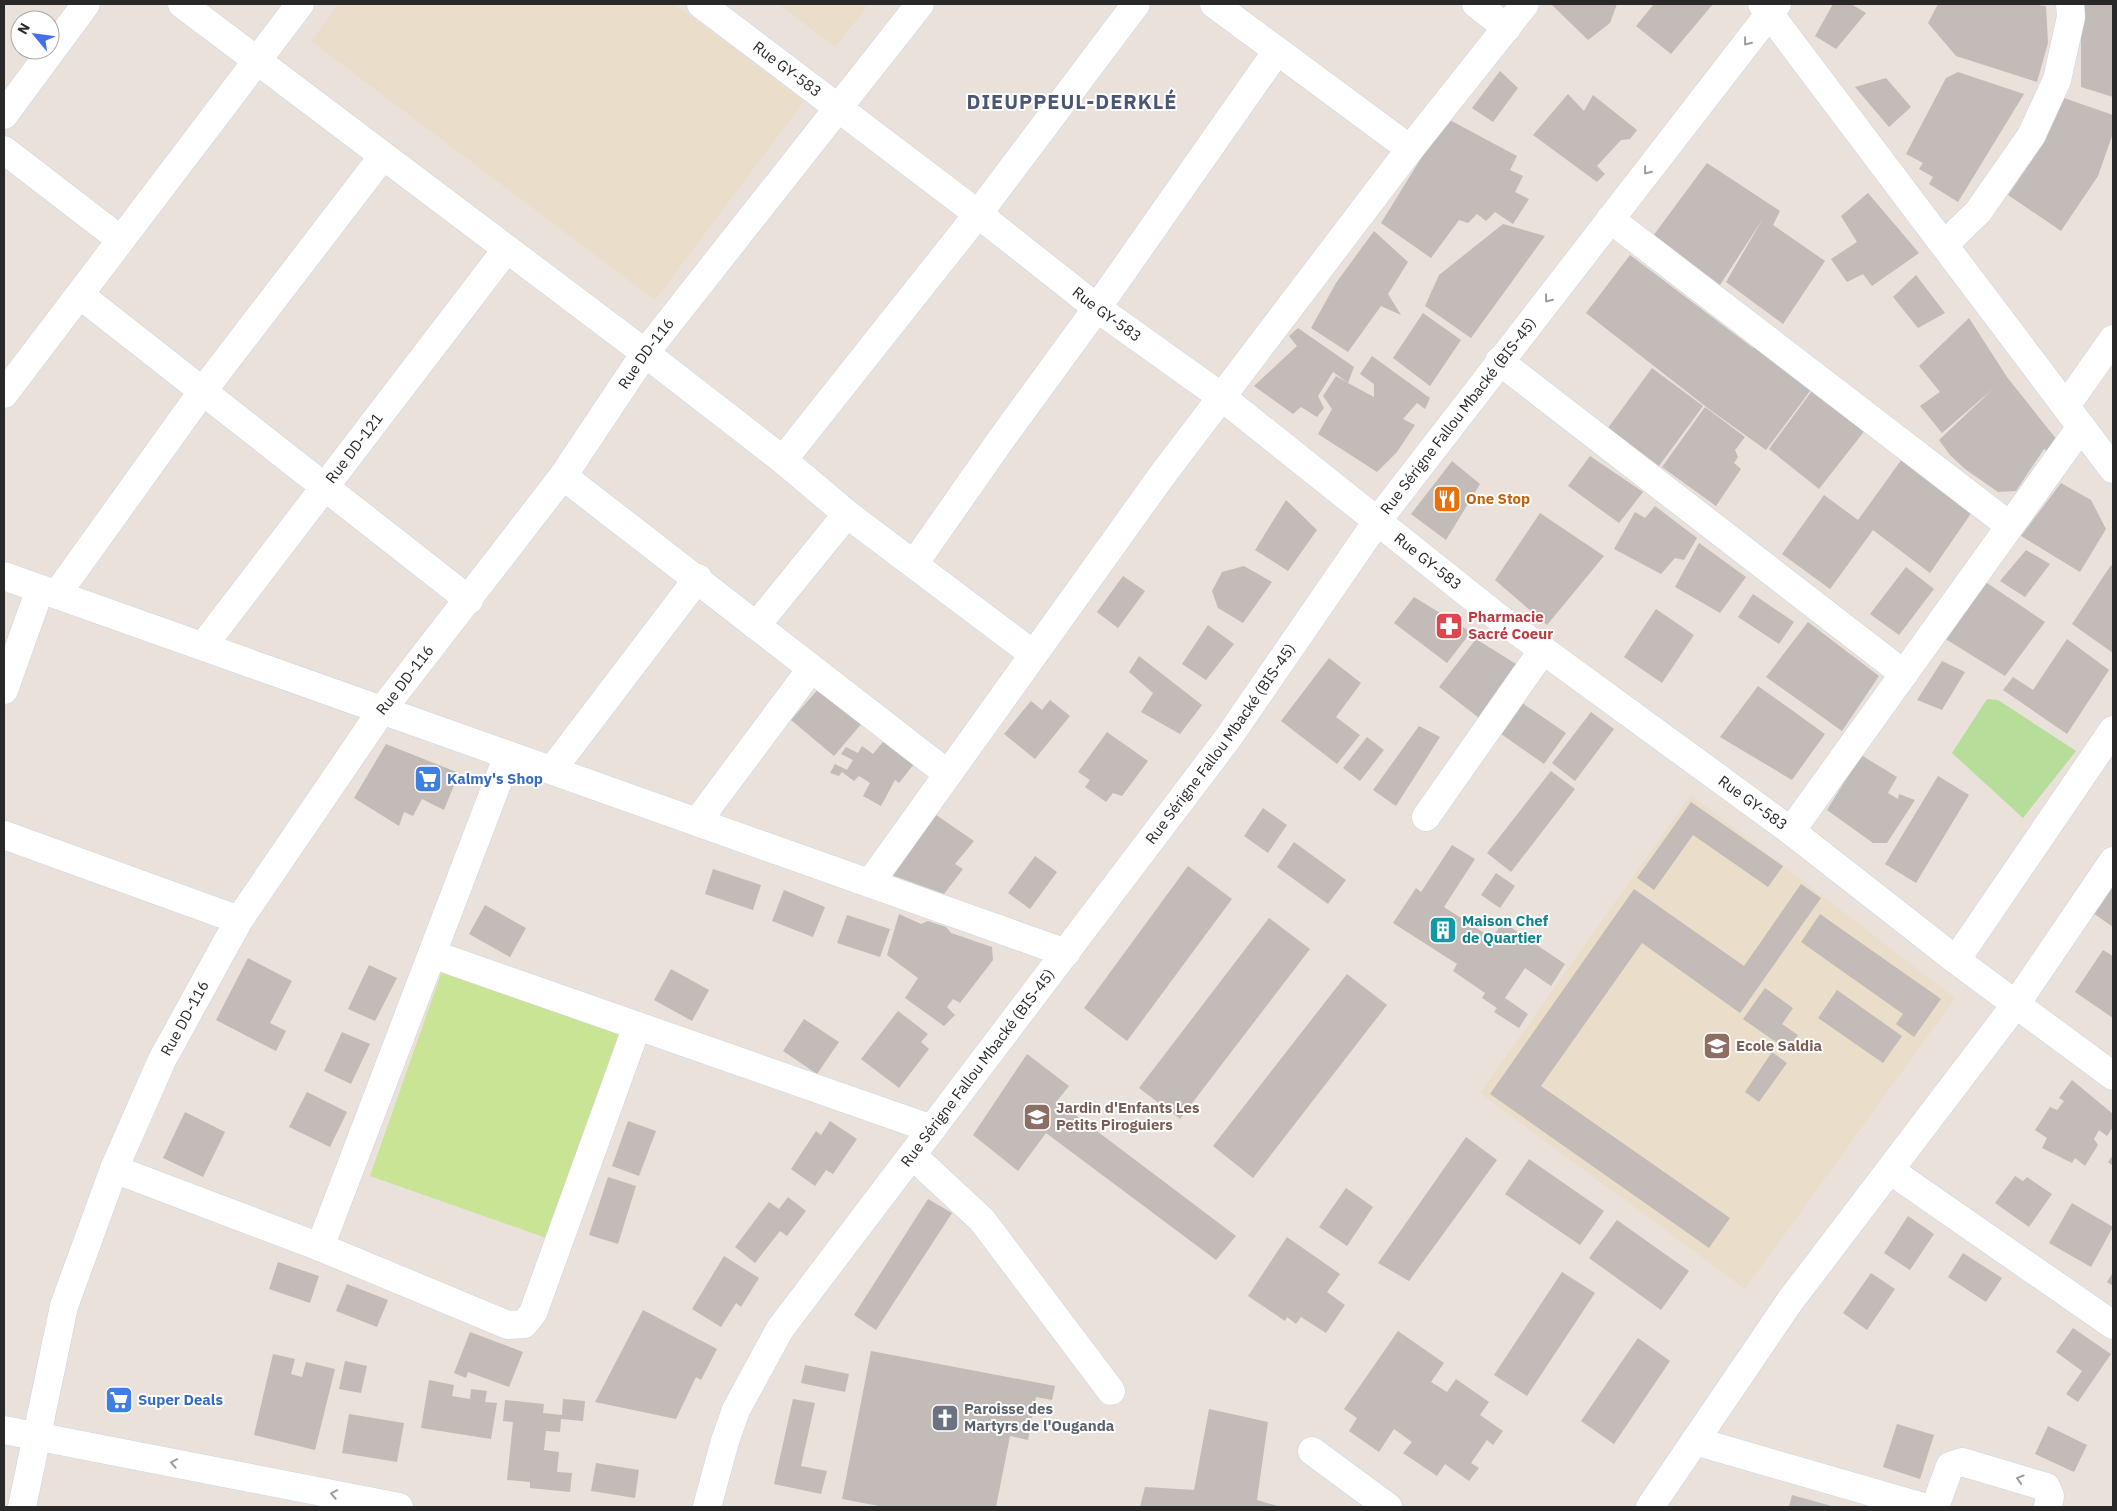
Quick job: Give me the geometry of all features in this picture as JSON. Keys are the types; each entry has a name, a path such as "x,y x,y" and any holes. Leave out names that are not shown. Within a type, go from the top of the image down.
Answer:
{"street":[{"path":"4,115 86,4"},
{"path":"182,4 645,353 783,460 847,514 1033,654"},
{"path":"4,394 300,4"},
{"name":"Rue GY-583","path":"702,4 978,214 1097,308 1223,398 1495,615 1791,831 1956,960 2113,1076"},
{"name":"Rue DD-116","path":"22,1507 64,1306 114,1169 162,1060 239,920 382,710 469,600 563,476 645,353 920,4"},
{"path":"783,460 978,214 1136,4"},
{"path":"1476,4 1507,28"},
{"path":"870,883 1163,474 1223,398 1410,149 1525,4"},
{"path":"1945,244 1978,212 2030,136 2057,80 2070,17 2070,4"},
{"path":"1221,6 1276,51 1410,149"},
{"path":"1769,7 2113,469"},
{"name":"Rue Sérigne Fallou Mbacké (BIS-45)","path":"708,1507 725,1441 736,1410 780,1330 1228,738 1378,520 1610,219 1769,7"},
{"path":"914,564 1000,441 1097,308 1276,51"},
{"path":"4,150 121,240"},
{"path":"4,690 48,592 383,156"},
{"path":"1610,219 2010,526"},
{"name":"Rue DD-121","path":"203,646 326,489 506,250"},
{"path":"80,295 469,600"},
{"path":"1791,831 2010,526 2074,417 2113,339"},
{"path":"1500,361 1904,674"},
{"path":"563,476 698,578 756,626 948,774"},
{"path":"756,626 847,514"},
{"path":"4,576 1066,953"},
{"path":"552,770 698,578"},
{"path":"1426,817 1543,650"},
{"path":"697,822 812,669"},
{"path":"1956,960 2113,730"},
{"path":"320,1247 508,754"},
{"path":"4,835 239,920"},
{"path":"1650,1507 1790,1301 1891,1171 2016,1004 2113,862"},
{"path":"432,954 932,1129"},
{"path":"114,1169 320,1247 508,1325 524,1324 533,1313 637,1026"},
{"path":"912,1155 982,1220 1111,1391"},
{"path":"1891,1171 2113,1325"},
{"path":"4,1430 399,1507"},
{"path":"1695,1441 1923,1507"},
{"path":"1312,1451 1388,1507"},
{"path":"1935,1507 1950,1466 1962,1462 2046,1487 2050,1496 2048,1507"}],"shaded area":[{"path":"339,4 674,4 804,101 655,300 311,41"},
{"path":"779,4 869,4 835,47"},
{"name":"Ecole Saldia","path":"1691,795 1955,998 1745,1289 1480,1093"}],"green space":[{"path":"1987,699 1998,700 2076,751 2023,818 1952,753"},
{"path":"442,971 625,1035 552,1240 370,1176"}],"building":[{"path":"1551,4 1617,4 1610,23 1588,40"},
{"path":"1654,4 1713,4 1671,54 1636,26"},
{"path":"1833,4 1851,4 1866,13 1836,49 1815,36"},
{"path":"1938,4 2030,4 2046,6 2048,43 2037,82 1956,56 1928,23"},
{"path":"2081,4 2113,4 2113,97 2081,87"},
{"path":"1500,71 1518,88 1493,122 1472,108"},
{"path":"1958,72 2024,94 1958,202 1929,184 1933,177 1919,169 1923,163 1906,154 1946,78"},
{"path":"1886,78 1911,107 1889,127 1855,87"},
{"path":"1568,94 1584,111 1593,95 1637,130 1630,139 1621,140 1597,166 1605,174 1597,182 1533,135"},
{"path":"2064,98 2113,115 2113,133 2098,176 2061,231 2008,195 2045,141"},
{"path":"1446,118 1517,156 1510,170 1523,176 1515,192 1529,199 1513,224 1495,212 1486,221 1477,214 1468,223 1459,220 1431,258 1381,223"},
{"path":"1707,163 1780,211 1773,225 1825,261 1783,324 1726,282 1764,217 1720,285 1653,236"},
{"path":"1868,193 1919,253 1872,286 1863,274 1847,282 1831,259 1857,242 1841,216"},
{"path":"1503,224 1545,236 1471,338 1425,306 1439,275"},
{"path":"1374,231 1408,262 1388,294 1401,315 1381,306 1348,352 1311,328 1336,283"},
{"path":"1630,255 1753,348 1755,347 1813,387 1766,450 1709,409 1586,313"},
{"path":"1916,275 1945,313 1918,328 1893,297"},
{"path":"1423,313 1461,340 1430,386 1393,358"},
{"path":"1969,318 2007,377 2057,440 2050,453 2044,449 2016,491 1998,492 1965,469 1950,455 1939,440 1994,388 1942,433 1920,406 1940,392 1919,366"},
{"path":"1298,328 1354,367 1348,383 1333,372 1318,396 1324,408 1317,417 1301,407 1293,414 1254,386 1297,346 1289,336"},
{"path":"1372,356 1430,398 1425,409 1417,403 1403,419 1415,425 1397,452 1377,472 1318,434 1332,409 1323,396 1336,376 1374,397 1374,384 1360,374"},
{"path":"1652,368 1703,406 1659,466 1608,428"},
{"path":"1814,388 1866,429 1819,489 1769,449"},
{"path":"1705,407 1745,437 1735,450 1738,457 1734,463 1741,469 1716,506 1662,467"},
{"path":"1590,456 1643,492 1619,523 1568,486"},
{"path":"1902,459 1974,509 1930,573 1873,530 1830,589 1782,554 1824,495 1858,520"},
{"name":"One Stop","path":"1452,461 1480,484 1446,540 1411,514"},
{"path":"2061,483 2091,500 2106,529 2080,572 2021,536"},
{"path":"1286,500 1317,530 1288,571 1255,550"},
{"path":"1655,506 1697,538 1684,560 1675,558 1661,574 1614,549 1635,512 1645,518"},
{"path":"1540,513 1604,556 1547,625 1495,580"},
{"path":"1699,543 1746,577 1720,613 1675,587"},
{"path":"2026,550 2050,564 2025,597 2000,581"},
{"path":"2111,565 2113,567 2113,653 2072,624"},
{"path":"1244,566 1272,582 1243,623 1218,608 1212,591 1222,572"},
{"path":"1906,567 1934,589 1899,635 1870,614"},
{"path":"1123,576 1145,591 1118,628 1097,612"},
{"path":"1984,581 2045,622 2005,676 1944,638"},
{"path":"1753,594 1794,622 1779,644 1738,617"},
{"path":"1414,597 1471,632 1447,663 1394,623"},
{"path":"1656,609 1694,635 1662,683 1624,657"},
{"path":"1808,622 1879,676 1842,731 1766,677"},
{"path":"1208,625 1234,644 1206,680 1182,664"},
{"path":"1476,639 1524,669 1487,724 1439,687"},
{"path":"2067,639 2109,670 2067,734 2003,690 2013,677 2033,690"},
{"path":"1139,656 1202,705 1180,734 1141,712 1153,693 1129,672"},
{"path":"1329,658 1361,683 1336,717 1360,735 1337,764 1281,721"},
{"path":"1942,661 1965,672 1942,710 1917,700"},
{"path":"821,686 863,722 834,756 791,720"},
{"path":"1758,686 1825,734 1792,780 1720,737"},
{"path":"1515,698 1566,733 1544,764 1494,729"},
{"path":"1050,700 1070,716 1035,759 1004,734 1031,701 1042,710"},
{"path":"1591,712 1614,729 1575,781 1552,763"},
{"path":"1419,726 1440,737 1396,806 1373,790"},
{"path":"1107,732 1148,761 1122,796 1113,793 1106,802 1085,787 1090,780 1078,772"},
{"path":"887,737 917,760 899,783 895,780 881,806 863,796 870,783 859,776 854,781 842,772 839,776 830,773 835,764 847,770 853,760 841,754 846,747 858,753 862,746 873,754"},
{"path":"1367,737 1384,750 1360,781 1343,768"},
{"path":"386,744 459,773 444,810 422,799 413,816 404,812 399,826 354,798"},
{"path":"1861,755 1897,777 1888,793 1898,799 1899,794 1915,800 1887,843 1873,843 1827,810"},
{"path":"1551,771 1575,789 1511,872 1487,853"},
{"path":"1938,776 1969,795 1916,883 1885,864"},
{"path":"1691,802 1783,866 1768,887 1693,835 1654,890 1637,878"},
{"path":"1263,808 1287,825 1268,853 1244,836"},
{"path":"929,810 974,841 955,864 963,869 944,894 889,874"},
{"path":"1294,842 1346,880 1328,904 1277,867"},
{"name":"Maison Chef de Quartier","path":"1452,845 1475,859 1444,907 1492,938 1503,922 1565,964 1551,986 1525,968 1505,998 1528,1014 1519,1028 1494,1012 1497,1008 1482,998 1485,993 1453,971 1457,964 1393,923 1416,888 1421,892"},
{"path":"1035,856 1057,872 1030,909 1008,893"},
{"path":"2113,864 2113,927 2083,906"},
{"path":"1188,866 1232,899 1127,1041 1084,1008"},
{"path":"713,869 761,885 753,910 705,894"},
{"path":"1496,873 1515,886 1500,908 1481,895"},
{"path":"1801,884 1821,898 1740,1013 1642,943 1541,1086 1730,1218 1709,1248 1490,1094 1634,889 1744,966"},
{"path":"784,890 825,907 813,937 772,921"},
{"path":"485,905 526,928 510,957 469,934"},
{"path":"899,914 921,924 928,921 946,927 951,933 992,947 993,960 960,1003 953,999 947,1007 955,1015 944,1026 905,998 918,978 887,955"},
{"path":"1820,914 1941,999 1914,1037 1896,1024 1903,1014 1801,942"},
{"path":"847,915 890,929 880,957 837,943"},
{"path":"1269,918 1310,949 1180,1119 1139,1088"},
{"path":"2103,950 2113,956 2113,1018 2075,992"},
{"path":"248,958 292,981 270,1023 286,1031 276,1051 216,1020"},
{"path":"369,965 397,978 375,1021 348,1009"},
{"path":"671,969 709,990 692,1021 654,1000"},
{"path":"1347,974 1387,1005 1253,1178 1213,1146"},
{"path":"1765,988 1793,1008 1782,1024 1798,1035 1787,1050 1743,1019"},
{"path":"1837,990 1902,1036 1883,1063 1818,1018"},
{"path":"898,1011 928,1034 921,1042 929,1049 899,1088 861,1059"},
{"path":"804,1019 839,1042 817,1074 783,1051"},
{"path":"342,1032 370,1044 351,1084 324,1071"},
{"path":"1772,1052 1787,1063 1759,1102 1745,1092"},
{"path":"1027,1054 1069,1086 1057,1101 1236,1236 1216,1260 1046,1133 1018,1171 973,1135"},
{"path":"2072,1080 2113,1114 2113,1127 2107,1136 2099,1130 2094,1139 2098,1145 2085,1166 2075,1158 2072,1163 2042,1148 2047,1138 2035,1130 2050,1107 2057,1110 2064,1101 2059,1098"},
{"path":"307,1092 347,1112 330,1147 289,1127"},
{"path":"185,1112 225,1132 203,1177 163,1158"},
{"path":"628,1121 656,1131 639,1176 612,1166"},
{"path":"830,1121 857,1139 833,1174 826,1170 815,1186 791,1169 816,1131 821,1135"},
{"path":"1466,1137 1497,1160 1409,1281 1378,1263"},
{"path":"2113,1155 2113,1166 2108,1162"},
{"path":"1529,1159 1604,1211 1580,1245 1505,1194"},
{"path":"2015,1176 2023,1181 2027,1177 2052,1194 2029,1227 1995,1203"},
{"path":"608,1177 636,1186 618,1244 589,1235"},
{"path":"1346,1188 1373,1207 1347,1246 1319,1227"},
{"path":"788,1197 806,1211 787,1236 780,1231 755,1263 735,1247 769,1202 779,1209"},
{"path":"928,1199 952,1213 876,1330 854,1315"},
{"path":"2072,1203 2113,1227 2091,1267 2049,1243"},
{"path":"1908,1216 1934,1234 1910,1270 1884,1253"},
{"path":"1617,1220 1689,1271 1661,1310 1589,1258"},
{"path":"1287,1237 1340,1274 1327,1292 1345,1305 1326,1333 1301,1317 1296,1324 1287,1317 1285,1321 1248,1296"},
{"path":"1963,1253 2002,1278 1986,1302 1948,1277"},
{"path":"724,1256 759,1278 741,1307 736,1303 721,1327 692,1309"},
{"path":"278,1262 319,1276 310,1303 269,1289"},
{"path":"1562,1272 1595,1293 1527,1396 1494,1375"},
{"path":"2113,1272 2113,1286 2107,1282"},
{"path":"1871,1273 1895,1289 1867,1330 1843,1313"},
{"path":"347,1284 388,1300 377,1327 336,1311"},
{"path":"643,1310 717,1349 701,1380 696,1377 676,1419 595,1402"},
{"path":"2073,1328 2111,1354 2078,1402 2066,1394 2082,1371 2056,1352"},
{"path":"1398,1331 1444,1363 1431,1382 1447,1392 1456,1379 1489,1402 1480,1415 1503,1431 1493,1445 1487,1440 1471,1463 1479,1468 1469,1481 1445,1464 1437,1476 1403,1453 1412,1442 1394,1429 1379,1452 1349,1431 1357,1418 1344,1409"},
{"path":"470,1332 523,1352 509,1387 468,1372 466,1378 454,1373"},
{"path":"1638,1338 1670,1361 1614,1444 1581,1421"},
{"name":"Paroisse des Martyrs de l'Ouganda","path":"871,1351 1055,1386 1052,1400 1036,1397 1028,1440 1010,1436 996,1507 884,1507 842,1499"},
{"path":"273,1354 295,1359 291,1374 302,1377 306,1362 335,1369 315,1450 254,1435"},
{"path":"345,1361 367,1366 361,1393 339,1389"},
{"path":"805,1365 849,1374 845,1392 801,1383"},
{"path":"429,1380 454,1385 452,1396 470,1399 471,1389 487,1391 485,1402 497,1403 491,1439 421,1428"},
{"path":"563,1399 585,1401 583,1421 561,1419 560,1432 546,1431 544,1450 559,1452 557,1472 572,1473 570,1492 530,1488 530,1482 507,1480 513,1422 503,1421 505,1400 544,1404 543,1413 562,1415"},
{"path":"793,1399 815,1403 801,1466 827,1471 821,1494 774,1484"},
{"path":"1209,1409 1268,1422 1257,1500 1281,1507 1140,1507 1145,1487 1194,1490"},
{"path":"349,1414 404,1423 397,1462 342,1453"},
{"path":"1897,1424 1934,1435 1920,1479 1883,1467"},
{"path":"2048,1426 2087,1445 2074,1472 2035,1454"},
{"path":"596,1463 639,1470 635,1498 591,1491"},
{"path":"1792,1495 1835,1507 1789,1507"}],"place":[{"name":"One Stop","path":"1447,499"},
{"name":"Pharmacie Sacré Coeur","path":"1449,626"},
{"name":"Kalmy's Shop","path":"428,779"},
{"name":"Maison Chef de Quartier","path":"1443,930"},
{"name":"Ecole Saldia","path":"1717,1046"},
{"name":"Jardin d'Enfants Les Petits Piroguiers","path":"1037,1117"},
{"name":"Super Deals","path":"119,1400"},
{"name":"Paroisse des Martyrs de l'Ouganda","path":"945,1418"}],"district":[{"name":"DIEUPPEUL-DERKLÉ","path":"1072,102"}]}
